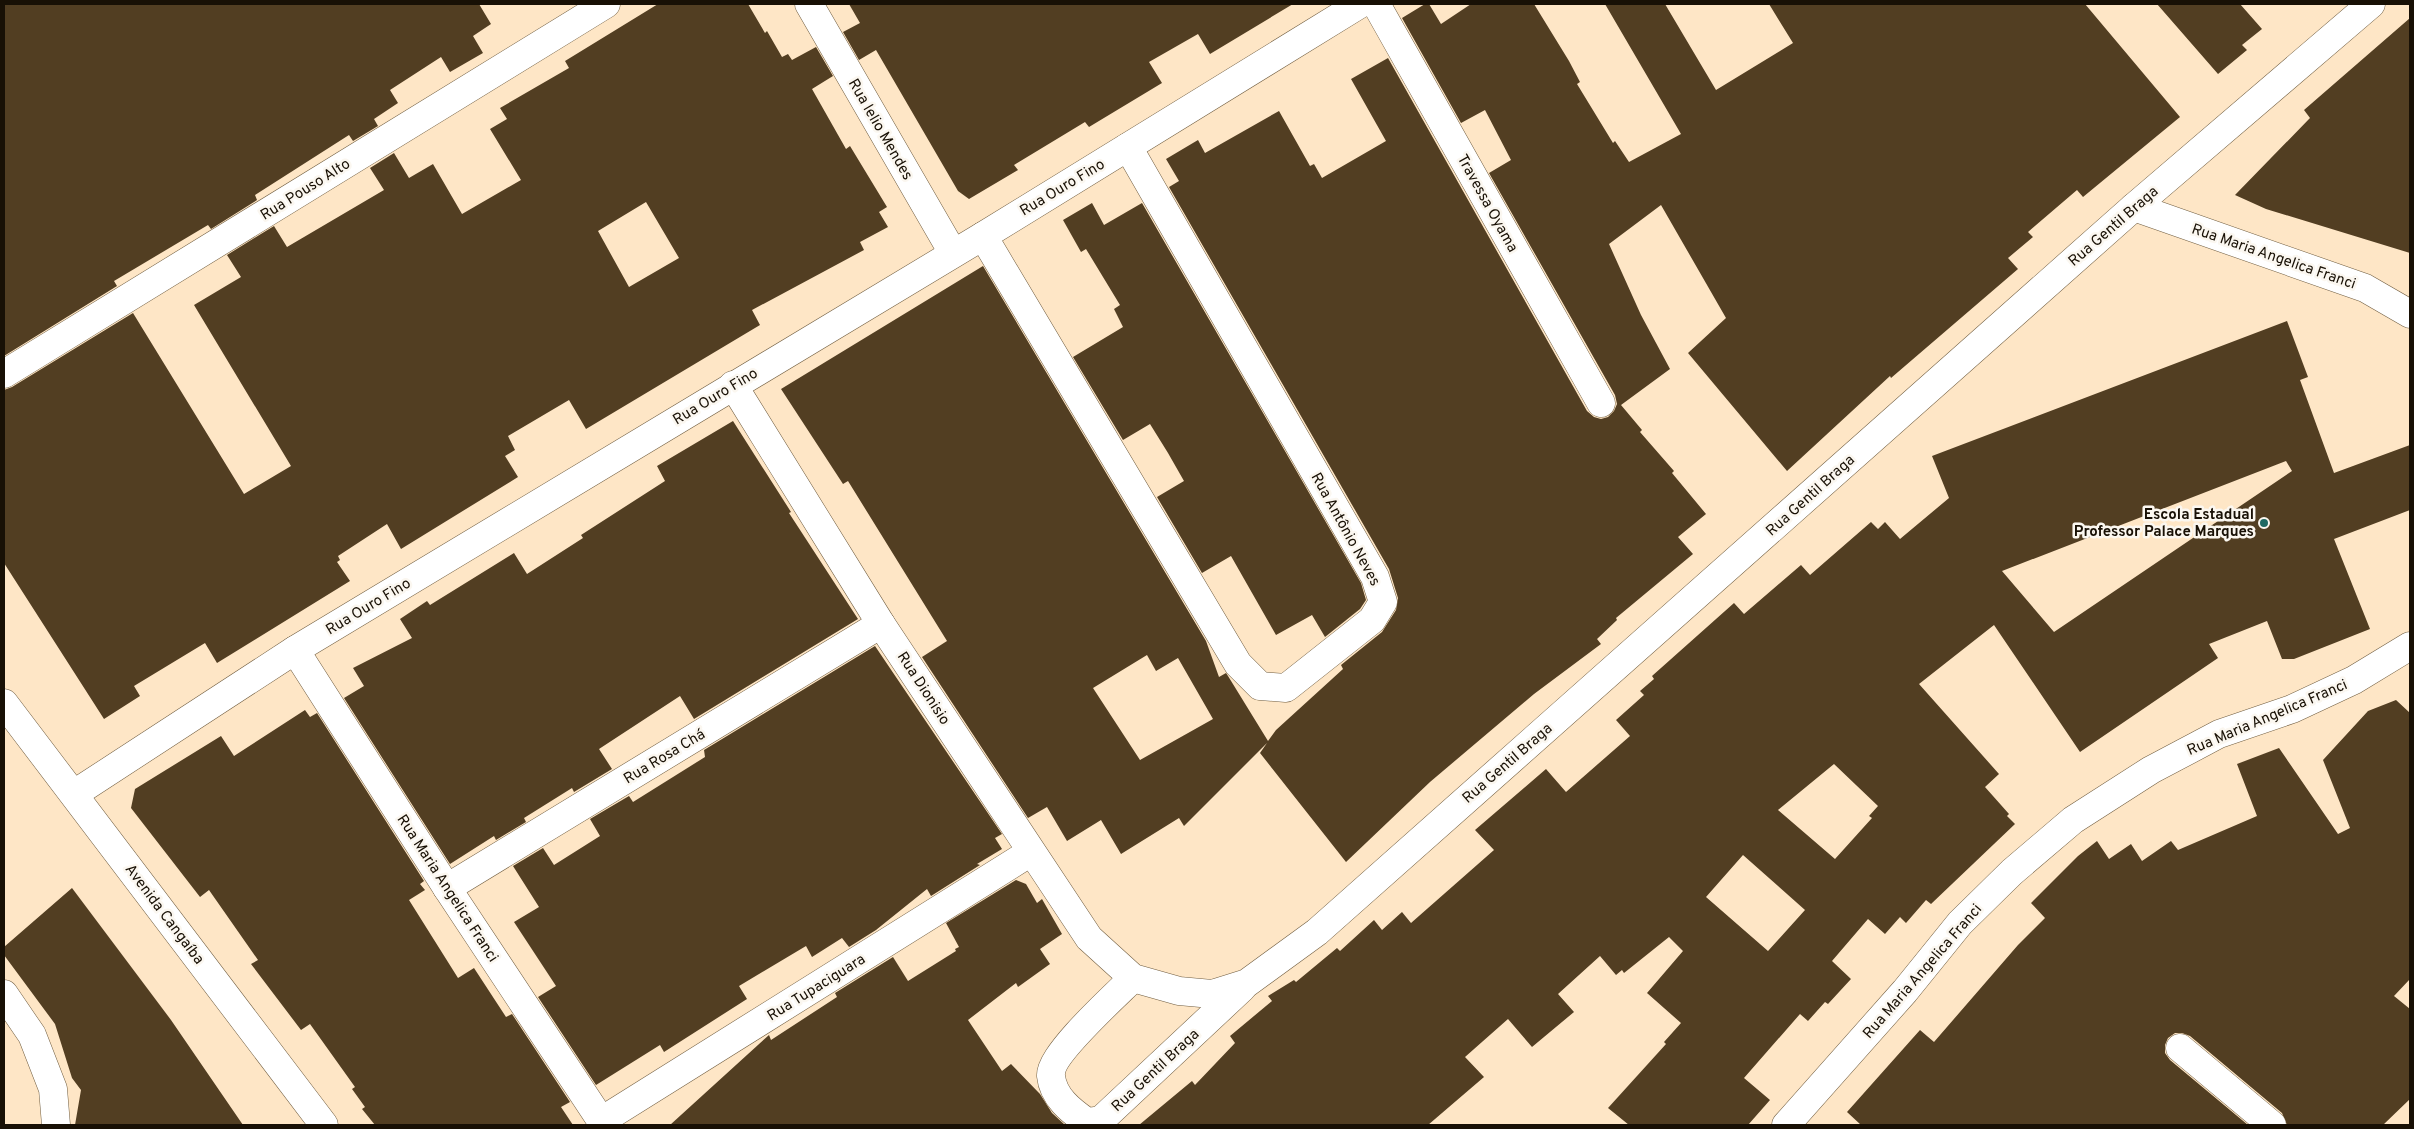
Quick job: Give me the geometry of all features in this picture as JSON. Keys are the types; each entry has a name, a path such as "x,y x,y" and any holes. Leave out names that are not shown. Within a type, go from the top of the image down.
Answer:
{"street":[{"name":"Rua Pouso Alto","path":"4,374 606,4"},
{"name":"Rua lelio Mendes","path":"809,4 953,253"},
{"name":"Rua Ouro Fino","path":"74,794 295,650 733,384 983,236 1360,4"},
{"name":"Travessa Oyama","path":"1376,4 1601,403"},
{"name":"Rua Gentil Braga","path":"1247,983 1212,994 1179,991 1133,978 1059,1053 1050,1074 1054,1089 1069,1110 1087,1122 1101,1120 1247,983 1317,932 2134,207 2371,4"},
{"name":"Rua Antônio Neves","path":"983,236 1238,664 1260,686 1286,688 1372,620 1383,602 1375,576 1128,147"},
{"name":"Rua Maria Angelica Franci","path":"2134,207 2366,288 2410,314"},
{"name":"Rua Dionisio","path":"733,384 881,624 1031,852 1089,938 1133,978"},
{"name":"Rua Rosa Chá","path":"447,888 881,624"},
{"name":"Rua Maria Angelica Franci","path":"1786,1125 1905,991 1960,923 2012,872 2073,820 2151,770 2219,734 2292,709 2354,680 2410,646"},
{"name":"Rua Maria Angelica Franci","path":"295,650 447,888 602,1123"},
{"name":"Avenida Cangaíba","path":"4,703 324,1125"},
{"name":"Rua Tupaciguara","path":"602,1123 1031,852"},
{"path":"4,994 32,1035 52,1088 56,1125"},
{"path":"2180,1048 2272,1125"}],"building":[{"path":"4,4 479,4 491,24 473,36 483,53 450,72 441,57 390,90 398,103 374,119 378,126 353,141 349,135 255,195 257,200 211,229 208,225 114,281 117,286 4,356"},
{"path":"658,4 748,4 782,57 788,54 792,60 816,47 833,76 812,89 846,149 850,146 887,207 879,212 888,227 860,242 864,250 752,310 760,325 586,429 569,400 508,436 515,450 505,456 518,477 401,549 387,524 338,556 340,560 337,562 350,581 217,663 205,643 134,686 140,696 104,719 4,563 4,390 12,387 133,313 244,494 291,466 194,305 241,277 227,255 274,226 287,247 384,190 370,168 394,153 409,178 433,164 462,214 521,180 490,129 507,119 500,108 569,68 565,61","holes":["646,202 679,258 629,287 598,231"]},
{"path":"849,4 1293,4 1210,54 1198,34 1149,62 1162,83 1089,127 1085,122 1014,165 1018,170 969,199 958,191 876,50 859,60 843,32 860,23"},
{"path":"1425,4 1429,4 1441,24 1471,4 1534,4 1569,61 1580,82 1577,84 1613,143 1615,141 1629,162 1681,134 1605,4 1665,4 1716,90 1793,43 1769,4 2085,4 2180,117 2083,197 2077,190 2028,232 2033,237 2008,258 2018,269 1891,378 1890,376 1787,471 1688,353 1726,318 1661,205 1609,244 1641,315 1670,369 1621,405 1642,430 1640,432 1674,471 1672,473 1706,514 1678,537 1693,554 1616,618 1617,620 1597,639 1601,644 1534,694 1430,782 1346,862 1260,753 1267,743 1184,826 1179,818 1121,854 1101,820 1067,841 1047,807 1028,818 922,657 947,641 848,481 843,484 781,389 983,266 1206,641 1219,677 1226,673 1268,741 1276,730 1343,669 1341,665 1382,632 1396,610 1398,598 1389,569 1169,187 1179,181 1166,159 1198,140 1205,153 1279,111 1310,166 1314,164 1322,178 1386,141 1351,79 1388,58 1587,411 1594,417 1601,419 1608,417 1614,411 1617,404 1615,395 1489,173 1511,160 1485,110 1461,123 1402,18","holes":["1147,655 1156,671 1178,658 1213,719 1140,760 1093,688"]},
{"path":"2157,4 2240,4 2262,29 2242,45 2247,50 2218,74"},
{"path":"2410,18 2410,253 2266,209 2235,195 2310,118 2304,110"},
{"path":"1092,203 1104,225 1142,203 1361,583 1366,600 1360,609 1325,637 1312,615 1276,635 1231,556 1202,573 1157,497 1184,481 1168,453 1150,424 1123,440 1073,357 1123,327 1114,309 1120,305 1086,249 1081,252 1063,220"},
{"path":"2287,321 2308,377 2300,380 2334,473 2410,445 2410,510 2334,539 2370,629 2294,659 2282,659 2267,621 2209,644 2218,658 2080,752 1994,625 1919,684 1999,774 1985,787 2009,814 2007,816 2015,824 1931,904 1926,900 1906,923 1900,917 1885,934 1868,919 1832,961 1851,979 1828,1004 1825,1002 1808,1021 1800,1014 1744,1078 1770,1100 1748,1125 1629,1125 1608,1108 1666,1044 1664,1042 1681,1023 1647,993 1683,951 1669,937 1624,973 1622,970 1616,975 1600,956 1558,994 1574,1012 1532,1047 1508,1019 1465,1057 1484,1077 1428,1125 1139,1125 1192,1081 1195,1085 1235,1043 1230,1036 1272,1001 1268,996 1294,980 1296,982 1337,948 1340,951 1374,920 1382,930 1402,912 1411,923 1494,850 1475,830 1546,769 1566,792 1630,736 1616,720 1644,695 1640,691 1654,679 1652,676 1734,603 1744,614 1801,565 1810,575 1871,522 1878,529 1885,522 1900,539 1949,498 1932,456","holes":["2286,461 2292,471 2054,632 2002,571","1834,764 1878,806 1869,816 1872,818 1835,859 1778,810","1743,855 1805,910 1768,951 1706,897"]},
{"path":"733,421 791,512 789,513 858,619 694,719 680,696 599,749 612,769 574,792 572,788 524,818 526,822 496,840 494,836 450,864 344,698 364,686 353,668 412,638 400,619 427,601 430,605 514,553 527,574 583,538 581,535 665,481 657,466"},
{"path":"875,646 1002,834 995,838 1002,849 931,896 927,889 876,930 849,947 842,938 812,957 806,946 739,986 747,999 664,1052 660,1045 596,1085 538,997 556,986 514,922 539,907 513,866 543,848 554,865 600,836 590,819 629,796 633,802 705,757 704,750"},
{"path":"2396,700 2410,713 2410,979 2394,996 2410,1009 2410,1099 2383,1125 2287,1125 2282,1113 2190,1036 2182,1033 2175,1033 2168,1038 2165,1045 2165,1053 2170,1060 2248,1125 1861,1125 1847,1112 1920,1030 1934,1042 2018,945 2045,918 2031,903 2078,856 2097,841 2109,859 2131,844 2142,861 2171,841 2178,850 2257,816 2237,764 2279,748 2338,834 2350,828 2323,760 2368,711"},
{"path":"305,710 310,717 317,713 424,881 420,884 425,890 409,900 458,978 474,968 506,1017 512,1014 570,1102 561,1107 573,1125 375,1125 362,1109 365,1107 352,1089 355,1087 310,1024 301,1030 251,964 258,960 209,890 200,897 131,808 135,789 221,736 234,756"},
{"path":"1016,880 1026,884 1037,903 1042,899 1062,934 1040,949 1050,964 1018,987 1016,983 968,1020 1002,1071 1011,1064 1040,1094 1052,1113 1065,1125 670,1125 769,1035 771,1040 837,997 835,993 893,957 908,981 956,951 955,949 959,947 946,923"},
{"path":"72,888 171,1020 243,1125 75,1125 81,1090 72,1078 55,1024 4,955 4,947"}],"place":[{"name":"Escola Estadual Professor Palace Marques","path":"2264,523"}]}
